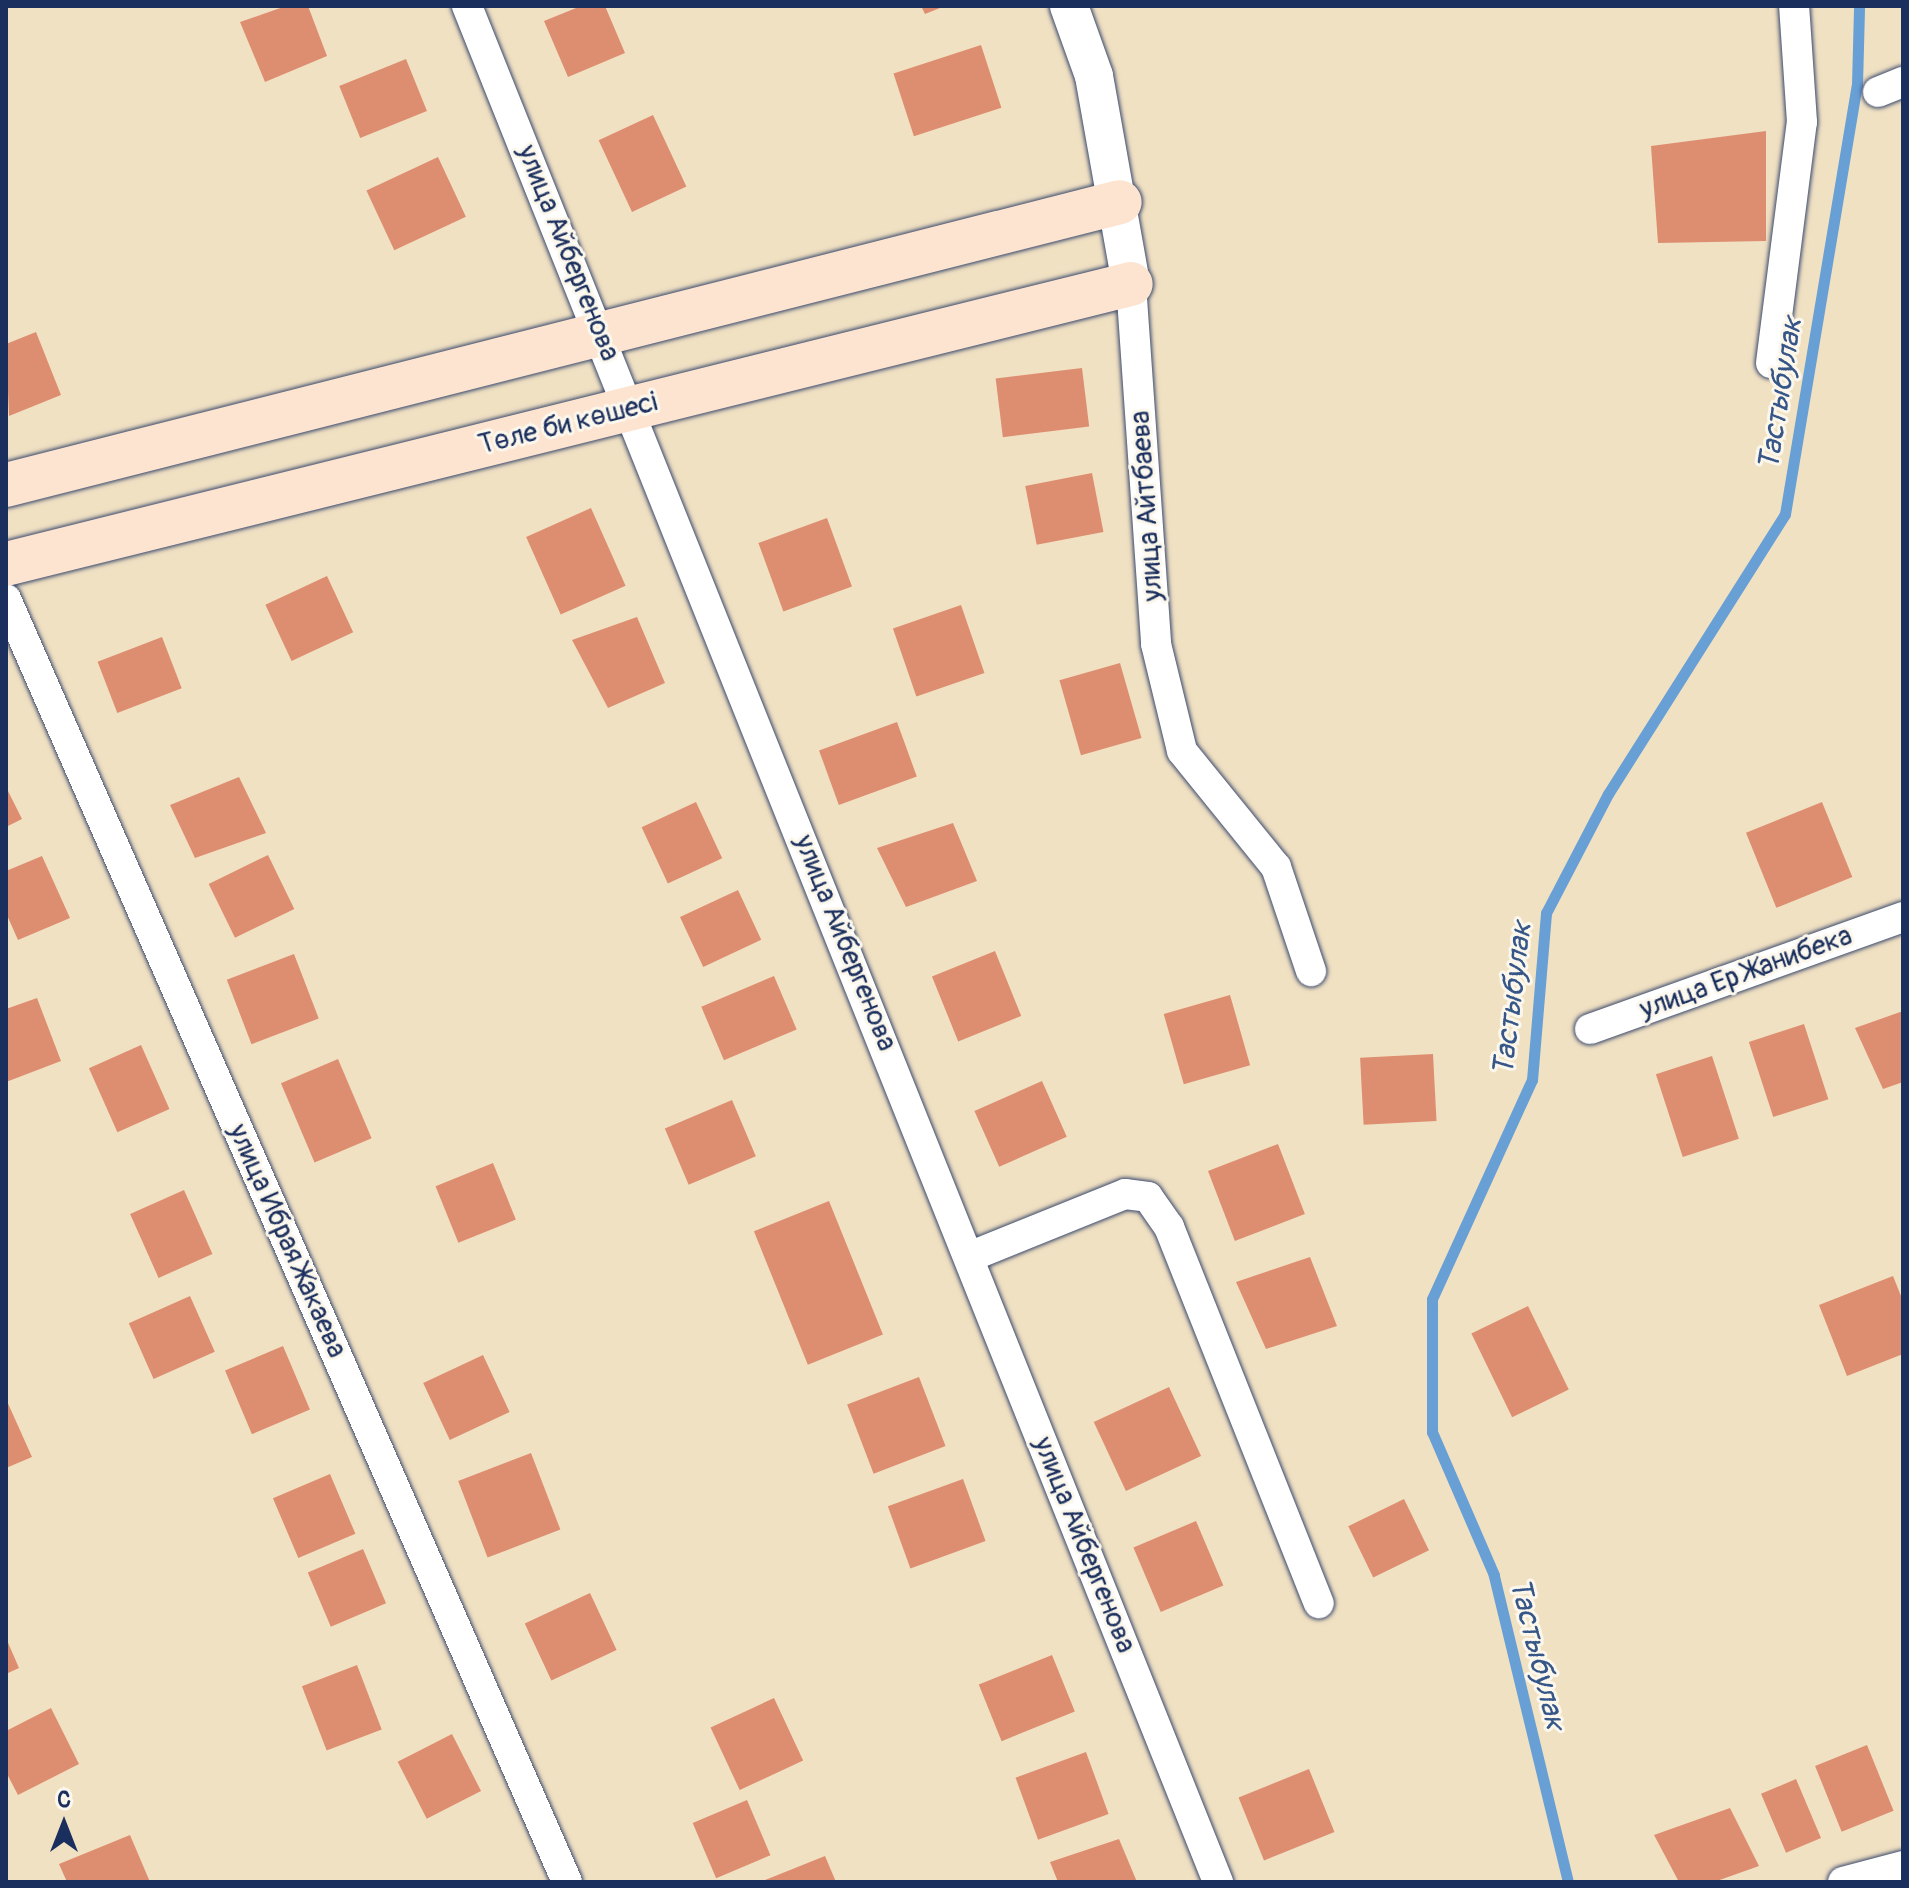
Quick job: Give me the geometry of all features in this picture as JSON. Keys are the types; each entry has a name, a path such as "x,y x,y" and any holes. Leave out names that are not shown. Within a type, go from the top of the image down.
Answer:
{"main road":[{"path":"6,485 1120,202"},
{"name":"Төле би көшесі","path":"6,564 1131,284"}],"street":[{"name":"улица Айбергенова","path":"467,6 631,408 1218,1882"},
{"name":"улица Айтбаева","path":"1069,6 1094,76 1120,202 1131,284 1156,644 1182,751 1276,867 1311,971"},
{"path":"1771,363 1802,122 1794,6"},
{"name":"улица Ибрая Жакаева","path":"6,599 567,1882"},
{"name":"улица Ер Жанибека","path":"1590,1029 1903,917"},
{"path":"969,1257 1125,1194 1148,1197 1169,1227 1319,1603"},
{"path":"1843,1882 1903,1866"}],"building":[{"path":"286,6 308,6 327,56 265,82 240,22"},
{"path":"581,6 605,6 625,53 568,77 544,21"},
{"path":"921,6 945,6 925,14"},
{"path":"981,45 1001,108 914,136 894,73"},
{"path":"406,59 427,111 360,138 339,86"},
{"path":"653,115 686,187 632,212 599,140"},
{"path":"1766,131 1766,241 1658,243 1651,146"},
{"path":"438,157 466,217 394,250 366,190"},
{"path":"36,332 61,395 9,416 6,344"},
{"path":"1082,368 1089,427 1003,437 996,379"},
{"path":"1092,473 1103,532 1037,545 1025,486"},
{"path":"591,508 626,586 561,615 526,537"},
{"path":"827,518 852,587 783,612 758,543"},
{"path":"327,576 353,632 292,661 265,605"},
{"path":"961,605 984,673 916,697 893,628"},
{"path":"637,617 665,683 608,708 572,640"},
{"path":"162,637 182,688 117,713 98,662"},
{"path":"1120,663 1141,738 1081,755 1059,680"},
{"path":"897,722 917,777 839,805 819,750"},
{"path":"239,777 266,833 195,858 170,805"},
{"path":"6,787 22,819 6,827"},
{"path":"696,802 722,858 668,884 642,827"},
{"path":"1822,802 1852,877 1776,908 1746,833"},
{"path":"953,823 977,881 906,907 877,848"},
{"path":"268,855 294,909 235,938 209,884"},
{"path":"42,856 70,918 18,940 6,913 6,871"},
{"path":"738,890 761,940 703,967 680,917"},
{"path":"995,951 1021,1016 958,1041 932,976"},
{"path":"294,954 319,1018 252,1044 227,980"},
{"path":"774,976 797,1029 724,1060 701,1007"},
{"path":"1230,995 1250,1065 1184,1084 1164,1014"},
{"path":"37,998 61,1061 6,1082 6,1009"},
{"path":"1903,1011 1903,1082 1883,1089 1855,1028"},
{"path":"1804,1024 1828,1099 1773,1117 1749,1042"},
{"path":"141,1045 169,1109 117,1132 89,1068"},
{"path":"1433,1054 1437,1121 1364,1125 1360,1058"},
{"path":"1712,1056 1739,1139 1683,1157 1656,1074"},
{"path":"338,1059 372,1138 315,1162 281,1083"},
{"path":"1042,1081 1067,1137 999,1167 974,1111"},
{"path":"732,1100 756,1156 689,1185 665,1129"},
{"path":"1278,1144 1305,1214 1235,1241 1208,1171"},
{"path":"493,1163 516,1220 458,1243 436,1186"},
{"path":"184,1190 212,1254 159,1278 130,1214"},
{"path":"829,1201 883,1335 808,1365 754,1231"},
{"path":"1310,1257 1337,1326 1266,1349 1236,1282"},
{"path":"1893,1276 1903,1301 1903,1354 1847,1376 1819,1305"},
{"path":"190,1296 215,1352 154,1379 129,1323"},
{"path":"1528,1306 1569,1390 1512,1417 1471,1334"},
{"path":"283,1346 310,1410 252,1434 225,1371"},
{"path":"483,1355 510,1412 450,1440 423,1383"},
{"path":"919,1377 946,1446 874,1474 847,1405"},
{"path":"1169,1387 1201,1456 1126,1491 1094,1422"},
{"path":"6,1399 32,1457 6,1468"},
{"path":"531,1453 560,1530 488,1558 458,1481"},
{"path":"330,1474 355,1534 298,1558 273,1498"},
{"path":"963,1479 986,1541 910,1568 888,1506"},
{"path":"1404,1499 1429,1550 1373,1577 1348,1526"},
{"path":"1196,1521 1223,1585 1161,1612 1133,1548"},
{"path":"363,1549 386,1603 331,1627 308,1572"},
{"path":"590,1593 617,1650 551,1681 525,1623"},
{"path":"6,1638 19,1668 6,1674"},
{"path":"1052,1655 1075,1712 1002,1741 979,1685"},
{"path":"357,1665 382,1729 327,1751 302,1686"},
{"path":"774,1698 803,1761 740,1790 711,1728"},
{"path":"51,1708 79,1764 18,1795 6,1772 6,1731"},
{"path":"452,1734 481,1791 427,1819 398,1762"},
{"path":"1867,1745 1894,1811 1842,1832 1815,1766"},
{"path":"1086,1752 1109,1814 1038,1840 1016,1778"},
{"path":"1309,1769 1334,1832 1264,1861 1239,1797"},
{"path":"1796,1779 1821,1838 1786,1853 1761,1794"},
{"path":"747,1800 770,1855 716,1878 693,1823"},
{"path":"1730,1808 1759,1866 1714,1882 1679,1882 1654,1835"},
{"path":"130,1835 150,1882 67,1882 59,1864"},
{"path":"1119,1839 1137,1882 1058,1882 1050,1862"},
{"path":"825,1856 836,1882 760,1882"}],"waterway":[{"name":"Тастыбулак","path":"1568,1882 1494,1575 1432,1432 1432,1299 1532,1080 1546,913 1608,794 1785,514 1857,85 1859,6"}]}
